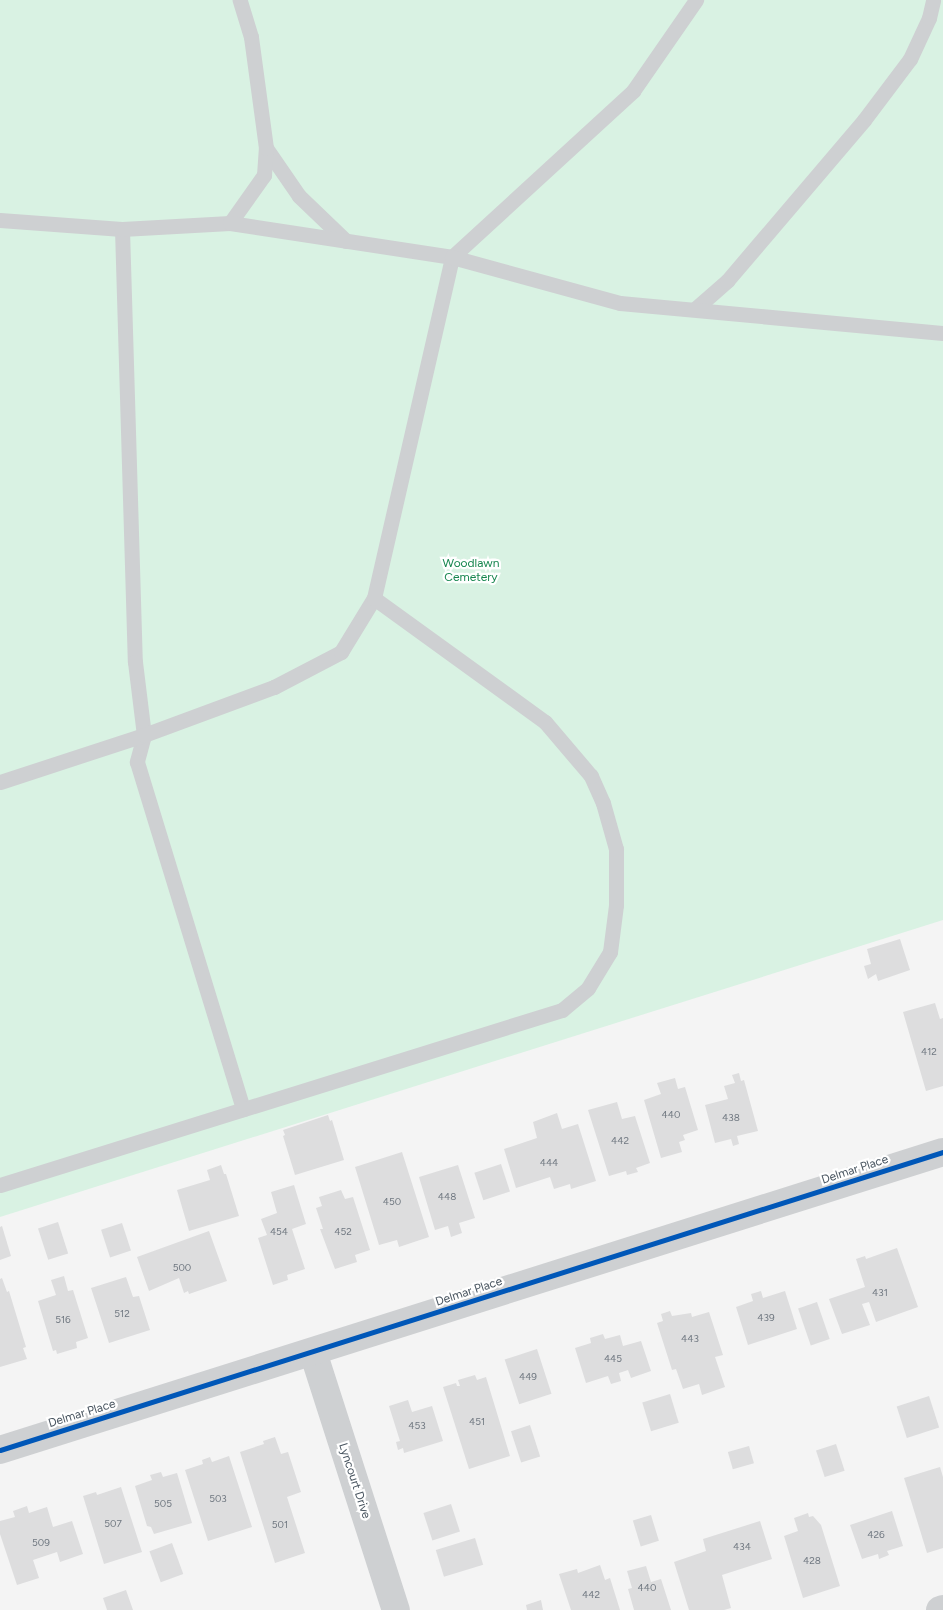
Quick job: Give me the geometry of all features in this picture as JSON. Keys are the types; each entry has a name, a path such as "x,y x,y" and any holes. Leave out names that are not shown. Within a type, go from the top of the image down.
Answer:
{"street":[{"name":"Delmar Place","path":"0,1450 943,1152"},
{"name":"Lyncourt Drive","path":"313,1352 396,1610"}],"lane":[{"path":"230,223 264,175 266,148 251,37 240,0"},
{"path":"0,782 144,735 274,687 341,652 374,598 452,257 633,91 696,0"},
{"path":"695,309 727,281 864,120 910,59 929,18 933,0"},
{"path":"266,148 299,196 346,241"},
{"path":"0,220 122,229 230,223 452,257 620,302 943,333"},
{"path":"122,229 135,662 144,735 137,762 243,1109"},
{"path":"0,1185 562,1010 588,988 610,952 616,905 616,849 603,802 591,776 545,722 374,598"}],"green space":[{"name":"Woodlawn Cemetery","path":"0,0 943,0 943,920 0,1217"}],"building":[{"path":"900,939 910,970 878,981 876,974 868,979 864,966 871,964 867,949"},
{"path":"935,1003 940,1019 943,1018 943,1086 926,1091 903,1012"},
{"path":"739,1073 741,1081 744,1080 758,1131 737,1136 739,1144 733,1146 731,1139 715,1143 705,1105 728,1099 724,1086 735,1083 732,1075"},
{"path":"675,1078 678,1089 685,1087 698,1130 683,1135 685,1140 679,1142 682,1152 661,1158 644,1100 661,1094 657,1083"},
{"path":"617,1102 622,1119 635,1116 650,1163 636,1168 638,1172 627,1175 626,1171 609,1176 588,1110"},
{"path":"557,1113 562,1129 578,1124 596,1181 571,1189 570,1184 554,1189 550,1177 516,1188 504,1149 537,1138 533,1122"},
{"path":"328,1115 330,1121 332,1120 344,1160 295,1175 283,1136 285,1135 283,1130"},
{"path":"402,1152 429,1237 399,1247 397,1240 379,1245 355,1167"},
{"path":"501,1164 510,1192 483,1200 474,1173"},
{"path":"221,1165 224,1174 226,1174 239,1216 189,1231 177,1190 210,1180 207,1170"},
{"path":"458,1165 475,1218 459,1223 462,1233 451,1237 448,1226 435,1230 419,1177"},
{"path":"294,1185 306,1224 292,1229 305,1269 287,1275 288,1280 273,1285 258,1238 267,1235 261,1219 277,1213 271,1192"},
{"path":"341,1190 345,1199 353,1197 370,1250 355,1255 357,1262 335,1269 320,1229 323,1229 316,1208 322,1206 319,1197"},
{"path":"58,1222 68,1253 48,1260 38,1228"},
{"path":"122,1223 131,1251 110,1257 101,1230"},
{"path":"2,1226 11,1256 0,1260 0,1227"},
{"path":"209,1231 227,1281 189,1294 188,1291 184,1293 179,1278 149,1291 137,1257"},
{"path":"897,1248 918,1307 876,1322 869,1302 862,1304 870,1325 842,1334 829,1299 865,1287 856,1259 865,1256 866,1259"},
{"path":"64,1276 68,1291 73,1290 88,1338 76,1342 77,1348 57,1354 56,1350 53,1351 38,1301 56,1295 51,1280"},
{"path":"126,1277 133,1297 139,1296 150,1330 109,1343 91,1288"},
{"path":"2,1278 7,1292 9,1291 26,1347 23,1348 27,1359 0,1367 0,1279"},
{"path":"761,1291 763,1298 785,1291 797,1329 748,1345 736,1307 753,1301 751,1294"},
{"path":"817,1302 830,1339 811,1345 798,1309"},
{"path":"670,1311 672,1316 691,1313 692,1317 709,1312 723,1355 715,1357 725,1387 702,1395 699,1384 683,1389 676,1369 672,1370 657,1323 663,1321 661,1314"},
{"path":"603,1334 605,1339 620,1335 623,1346 641,1341 651,1371 631,1378 628,1370 619,1373 621,1381 611,1384 608,1376 586,1383 575,1348 591,1343 590,1338"},
{"path":"537,1349 552,1394 519,1404 505,1360"},
{"path":"475,1375 477,1380 486,1377 510,1456 469,1469 443,1387 456,1383 457,1386 460,1386 458,1380"},
{"path":"670,1394 679,1423 651,1431 642,1402"},
{"path":"929,1396 939,1427 907,1438 897,1407"},
{"path":"408,1400 412,1412 432,1406 443,1441 404,1453 403,1448 398,1450 396,1442 400,1441 389,1406"},
{"path":"530,1425 540,1456 521,1463 511,1431"},
{"path":"275,1437 281,1454 288,1452 301,1492 287,1497 305,1553 275,1563 240,1452 264,1444 263,1441"},
{"path":"836,1444 845,1471 825,1477 816,1450"},
{"path":"749,1446 754,1463 733,1469 728,1452"},
{"path":"229,1456 252,1527 208,1541 185,1470 203,1464 202,1460 210,1457 212,1462"},
{"path":"940,1467 943,1477 943,1548 927,1553 904,1478"},
{"path":"161,1472 163,1477 177,1473 192,1523 154,1534 151,1527 147,1526 135,1486 152,1480 150,1475"},
{"path":"121,1487 142,1552 104,1564 83,1496 96,1492 97,1495"},
{"path":"451,1504 460,1532 432,1541 423,1513"},
{"path":"27,1506 29,1513 47,1507 53,1527 72,1521 83,1554 60,1562 57,1552 33,1560 39,1578 17,1585 0,1534 0,1521 15,1517 13,1511"},
{"path":"892,1511 903,1546 887,1551 889,1555 879,1559 878,1554 862,1559 850,1525"},
{"path":"808,1513 809,1517 813,1516 821,1525 840,1586 803,1598 784,1536 798,1531 794,1518"},
{"path":"651,1515 659,1541 641,1546 633,1521"},
{"path":"760,1521 772,1559 722,1575 731,1608 724,1610 689,1610 674,1562 706,1551 703,1539"},
{"path":"475,1538 483,1565 444,1577 436,1550"},
{"path":"172,1543 183,1574 161,1582 149,1551"},
{"path":"600,1565 605,1580 610,1578 620,1610 571,1610 559,1574 577,1569 578,1573"},
{"path":"646,1566 651,1582 661,1579 671,1610 634,1610 628,1589 632,1588 627,1571"},
{"path":"126,1590 133,1610 107,1610 103,1598"},
{"path":"541,1600 543,1610 527,1610 526,1605"}],"cycle path":[{"path":"0,1450 943,1152"}]}
